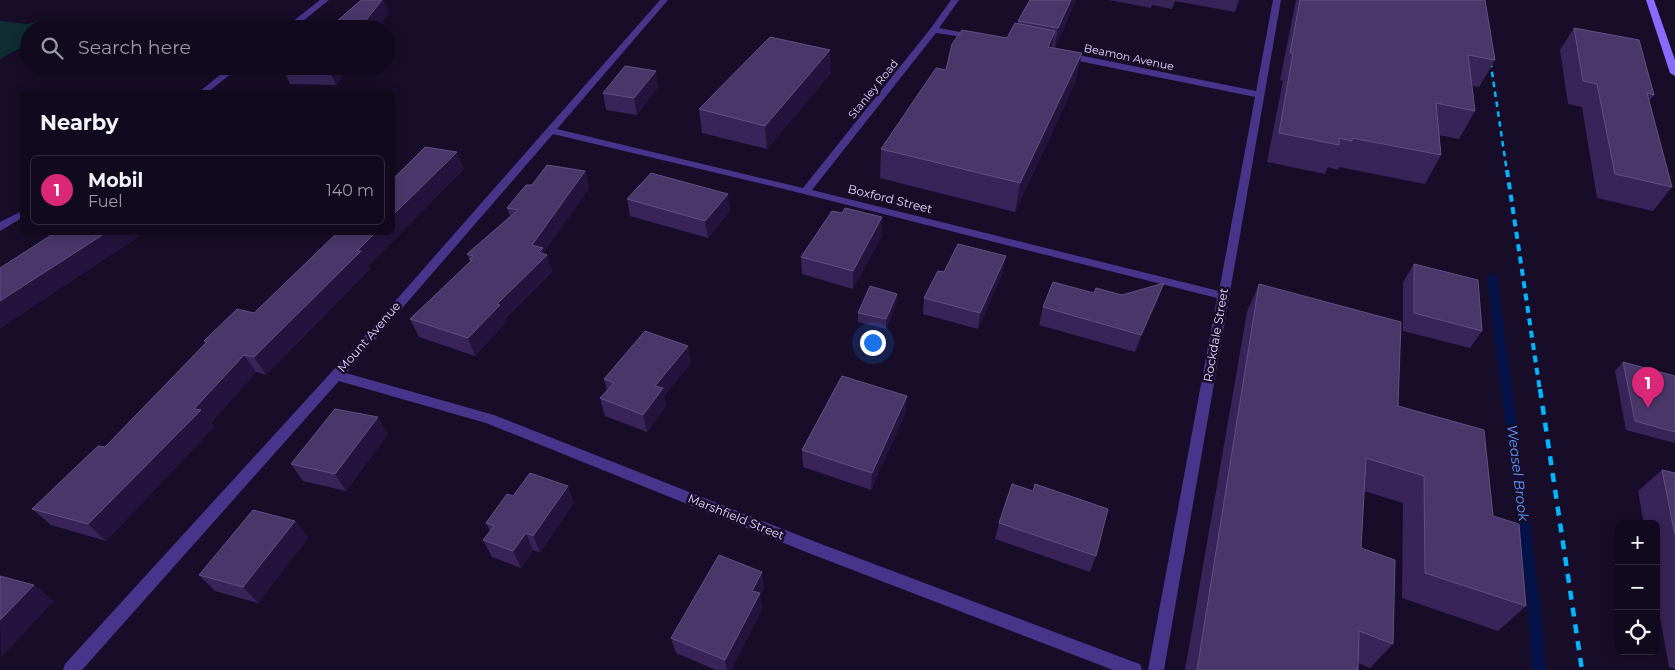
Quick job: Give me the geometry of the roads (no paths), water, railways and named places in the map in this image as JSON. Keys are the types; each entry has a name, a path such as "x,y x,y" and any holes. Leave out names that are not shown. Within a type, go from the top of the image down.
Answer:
{"main road":[{"path":"1650,0 1675,73"}],"street":[{"path":"298,20 324,0"},
{"name":"Mount Avenue","path":"71,670 336,375 664,0"},
{"name":"Stanley Road","path":"806,191 934,30 955,0"},
{"name":"Rockdale Street","path":"1156,670 1277,0"},
{"path":"934,30 979,39"},
{"name":"Beamon Avenue","path":"1052,53 1260,95"},
{"path":"205,90 226,75"},
{"name":"Boxford Street","path":"550,130 806,191 1224,296"},
{"path":"0,227 20,215"},
{"name":"Marshfield Street","path":"336,375 489,419 816,549 1134,670"}],"waterway":[{"name":"Weasel Brook","path":"1492,277 1534,603 1539,670"}],"railway":[{"path":"1489,52 1507,172"},
{"path":"1507,170 1540,391"},
{"path":"1540,389 1582,670"}],"place":[{"name":"Mobil","path":"1648,408"}]}
